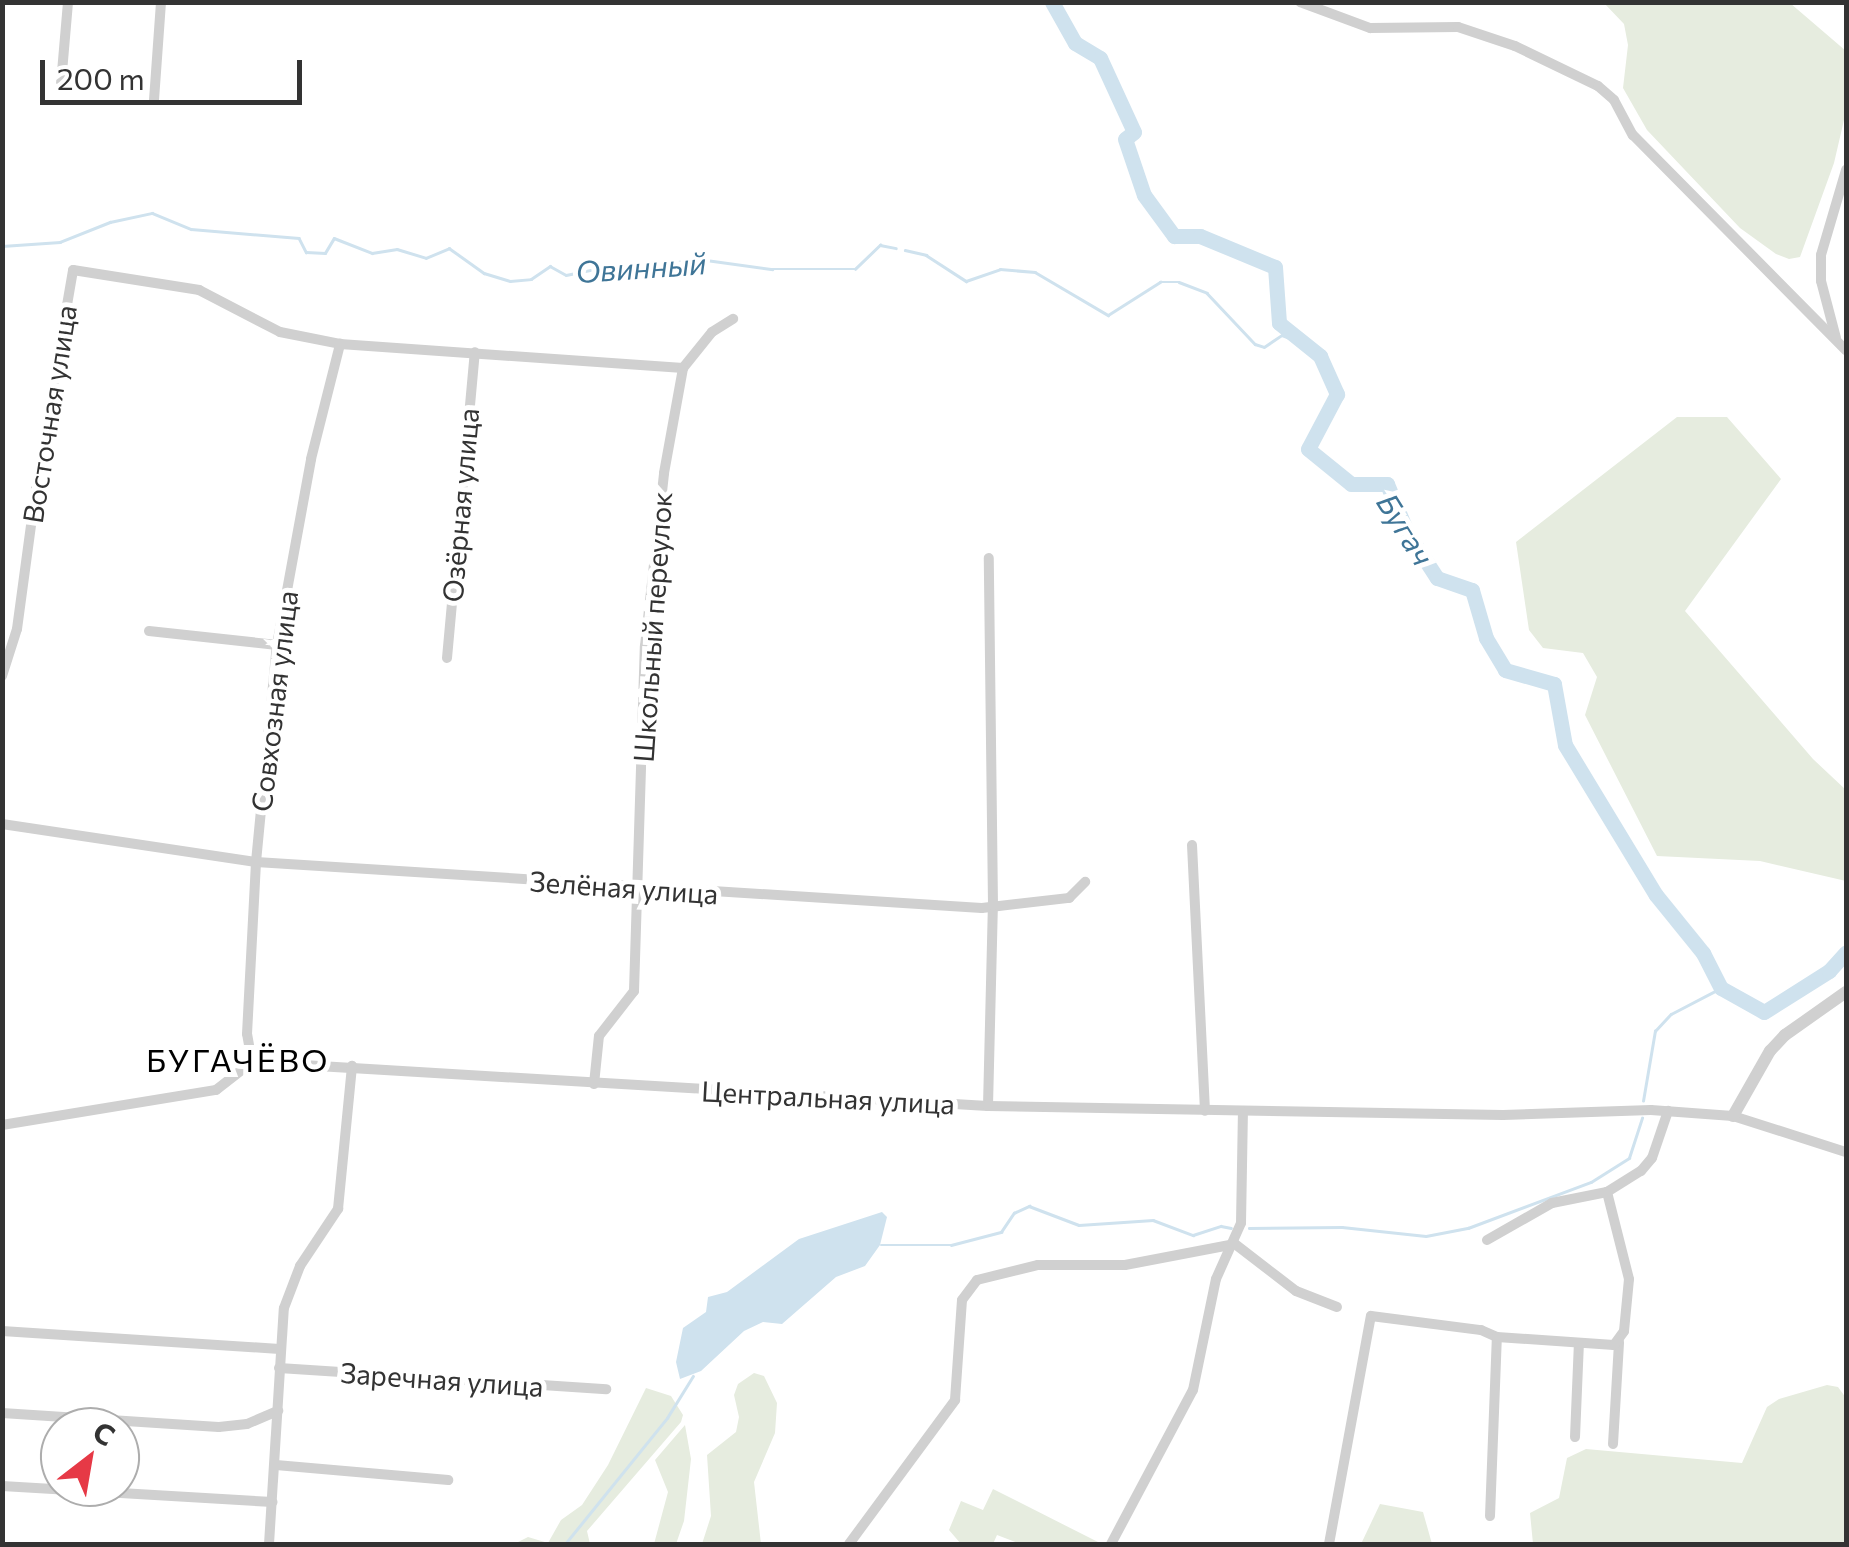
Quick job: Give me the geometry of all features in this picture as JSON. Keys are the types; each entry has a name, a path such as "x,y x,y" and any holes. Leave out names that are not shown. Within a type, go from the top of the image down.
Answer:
{"street":[{"path":"61,84 68,2"},
{"path":"154,100 162,2"},
{"path":"1300,2 1370,28 1458,26 1515,46 1598,86 1614,100 1633,135 1846,350"},
{"path":"1836,340 1822,281 1821,254 1846,170"},
{"name":"Восточная улица","path":"2,676 17,618 73,270 199,290 280,332 340,344"},
{"path":"340,344 684,368 712,332 733,320"},
{"name":"Совхозная улица","path":"252,1062 247,1034 256,862 277,644 311,459 340,344"},
{"name":"Озёрная улица","path":"447,658 475,352"},
{"name":"Школьный переулок","path":"594,1084 599,1036 634,991 651,574 684,368"},
{"path":"988,1106 993,905 989,558"},
{"path":"2,616 17,618"},
{"path":"150,632 277,644"},
{"name":"Зелёная улица","path":"2,824 256,862 982,908 1069,898 1085,882"},
{"path":"1192,844 1206,1111"},
{"path":"1733,1116 1777,1043 1846,992"},
{"path":"2,1125 216,1090 252,1062"},
{"name":"Центральная улица","path":"252,1062 988,1106 1503,1115 1651,1110 1733,1116 1846,1152"},
{"path":"269,1544 276,1465 278,1348 294,1280 338,1208 352,1066"},
{"path":"1487,1240 1552,1204 1607,1192 1647,1166 1668,1111"},
{"path":"1111,1544 1193,1390 1216,1279 1235,1244 1241,1223 1244,1112"},
{"path":"1607,1192 1629,1278 1619,1342 1612,1444"},
{"path":"848,1544 955,1400 962,1300 971,1284 1038,1265 1125,1266 1235,1244 1296,1291 1338,1307"},
{"path":"1329,1544 1371,1316 1481,1330 1496,1337 1611,1346 1619,1342"},
{"path":"2,1331 278,1348"},
{"path":"1490,1516 1496,1337"},
{"path":"1575,1437 1579,1344"},
{"name":"Заречная улица","path":"279,1368 606,1389"},
{"path":"2,1413 219,1427 247,1424 278,1411"},
{"path":"276,1465 448,1480"},
{"path":"2,1486 272,1502"}],"shaded area":[{"path":"1604,3 1790,3 1846,51 1844,120 1834,163 1800,257 1789,259 1776,254 1740,228 1647,130 1623,88 1628,45 1624,24"},
{"path":"1677,417 1727,417 1781,479 1685,611 1813,759 1846,790 1846,881 1760,861 1657,856 1585,715 1597,677 1583,653 1543,648 1529,630 1516,542"},
{"path":"754,1373 764,1376 777,1403 775,1433 754,1482 761,1544 702,1544 711,1516 707,1455 736,1432 739,1417 734,1395 738,1384"},
{"path":"1827,1385 1838,1387 1846,1398 1846,1544 1533,1544 1530,1513 1559,1498 1567,1458 1586,1449 1742,1463 1767,1407 1779,1399"},
{"path":"646,1388 671,1396 683,1415 681,1422 587,1531 590,1544 514,1544 528,1537 548,1543 561,1520 582,1505 608,1465"},
{"path":"685,1425 691,1459 684,1521 676,1544 654,1544 668,1492 655,1460"},
{"path":"993,1489 1102,1544 1021,1544 997,1535 993,1544 961,1544 949,1530 961,1501 983,1510"},
{"path":"1380,1504 1423,1512 1432,1544 1361,1544"}],"water":[{"path":"882,1212 887,1217 880,1245 865,1266 836,1277 782,1324 763,1322 744,1331 701,1371 680,1379 676,1362 683,1328 706,1312 708,1297 727,1292 799,1239"}],"waterway":[{"name":"Бугач","path":"1052,2 1075,43 1100,58 1134,132 1125,139 1144,195 1174,236 1200,236 1275,267 1279,323 1320,356 1337,394 1308,449 1351,484 1387,484 1407,532 1437,578 1472,590 1486,638 1505,670 1554,684 1565,745 1656,895 1703,953 1721,988 1764,1012 1829,971 1846,952"},
{"name":"Овинный","path":"2,246 60,242 110,222 152,213 191,229 299,238 306,252 325,253 334,238 372,253 397,249 426,258 449,248 484,273 510,281 531,279 550,266 566,275 610,266 706,260 772,269 855,269 880,245 896,248"},
{"name":"Овинный","path":"905,250 926,255 966,281 1000,269 1035,272 1108,315 1160,282 1179,282 1207,293 1255,344 1264,347 1282,335 1298,341"},
{"path":"1643,1101 1655,1031 1671,1014 1721,988"},
{"path":"1249,1228 1342,1227 1426,1236 1468,1228 1591,1182 1629,1158 1642,1118"},
{"path":"881,1245 951,1245 1001,1232 1014,1213 1029,1206 1079,1225 1153,1220 1193,1235 1221,1226 1231,1228"},
{"path":"565,1544 667,1418 693,1376"}],"district":[{"name":"БУГАЧЁВО","path":"238,1059"}]}
